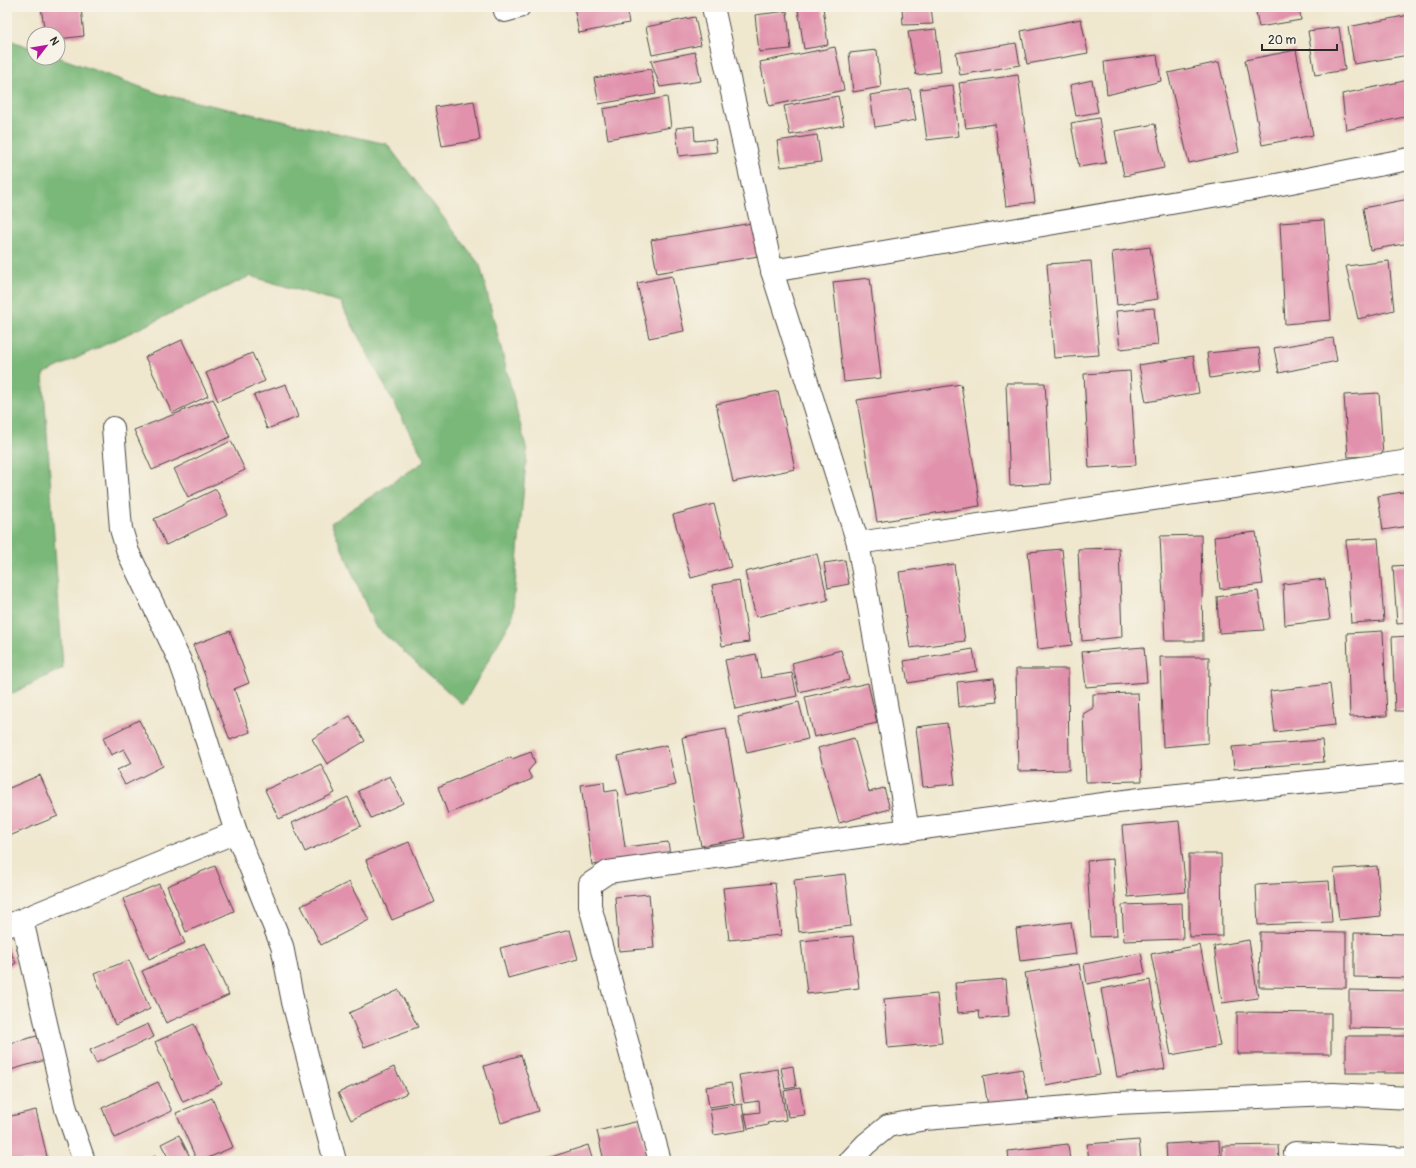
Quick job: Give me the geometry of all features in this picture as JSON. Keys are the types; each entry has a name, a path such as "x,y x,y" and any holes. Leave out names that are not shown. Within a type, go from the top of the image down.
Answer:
{"street":[{"path":"713,7 772,271 858,543 908,830"},
{"path":"772,271 1263,188 1409,160"},
{"path":"113,428 121,529 128,552 180,661 236,832 282,946 293,1002 335,1161"},
{"path":"858,543 1409,461"},
{"path":"660,1161 590,906 590,884 608,872 1148,798 1409,772"},
{"path":"84,1161 66,1109 15,923 236,832"},
{"path":"850,1161 866,1144 888,1126 924,1119 1116,1103 1333,1094 1409,1098"},
{"path":"1294,1153 1409,1159"}],"green space":[{"path":"7,39 26,46 26,66 66,66 66,60 160,94 387,144 480,265 527,451 512,619 463,705 375,626 331,523 425,461 340,302 250,276 43,374 63,668 7,696"}],"building":[{"path":"41,7 81,7 84,36 66,38 66,26 44,26"},
{"path":"574,7 626,7 629,23 579,33"},
{"path":"823,7 828,45 804,49 798,9"},
{"path":"902,7 931,7 933,24 903,25"},
{"path":"1255,7 1299,7 1301,20 1259,27"},
{"path":"787,11 791,49 759,52 755,15"},
{"path":"1409,15 1409,55 1354,64 1348,27"},
{"path":"695,17 701,45 652,55 646,27"},
{"path":"1081,19 1088,53 1027,64 1021,31"},
{"path":"1339,27 1345,70 1315,75 1308,31"},
{"path":"936,29 941,72 916,75 908,32"},
{"path":"1016,43 1020,65 960,75 956,53"},
{"path":"835,47 844,90 769,106 760,62"},
{"path":"877,50 881,87 853,92 849,53"},
{"path":"1296,50 1313,135 1262,145 1245,60"},
{"path":"695,52 701,81 660,87 651,61"},
{"path":"1157,55 1161,81 1107,95 1104,62"},
{"path":"1219,62 1239,152 1189,163 1168,73"},
{"path":"651,69 656,94 599,104 594,78"},
{"path":"1018,75 1035,202 1006,206 995,124 966,128 959,83"},
{"path":"1092,80 1098,112 1076,116 1070,85"},
{"path":"1409,80 1409,116 1346,130 1342,94"},
{"path":"953,85 959,136 927,140 920,89"},
{"path":"910,89 916,120 875,127 870,95"},
{"path":"838,96 844,125 790,135 784,106"},
{"path":"667,97 671,127 608,139 603,109"},
{"path":"474,101 480,140 442,146 435,107"},
{"path":"1099,118 1106,163 1079,167 1071,123"},
{"path":"1155,124 1164,168 1124,176 1115,131"},
{"path":"694,126 695,141 715,139 717,152 679,156 676,128"},
{"path":"817,135 821,162 781,167 777,141"},
{"path":"1409,199 1409,243 1370,250 1363,208"},
{"path":"1324,220 1331,320 1285,324 1280,223"},
{"path":"758,222 764,255 657,273 651,240"},
{"path":"1150,247 1158,299 1117,305 1112,252"},
{"path":"1091,261 1099,355 1054,358 1047,264"},
{"path":"1389,261 1394,310 1358,319 1346,266"},
{"path":"672,276 684,331 649,338 637,283"},
{"path":"870,278 881,378 844,382 833,282"},
{"path":"1154,308 1158,345 1120,349 1116,311"},
{"path":"1333,338 1337,361 1279,373 1274,348"},
{"path":"182,340 208,396 172,413 145,357"},
{"path":"1259,348 1262,370 1210,378 1207,353"},
{"path":"252,353 265,381 218,401 206,373"},
{"path":"1193,356 1199,393 1146,402 1139,365"},
{"path":"1130,371 1136,465 1089,468 1084,374"},
{"path":"1006,383 1045,383 1051,484 1010,486"},
{"path":"286,384 298,417 267,429 254,395"},
{"path":"961,384 980,506 877,522 857,400"},
{"path":"778,391 795,469 733,482 716,404"},
{"path":"1379,393 1383,456 1348,457 1344,395"},
{"path":"213,399 230,437 152,470 134,430"},
{"path":"231,441 245,470 188,497 174,469"},
{"path":"216,489 228,515 166,545 154,519"},
{"path":"1409,491 1409,526 1383,530 1378,496"},
{"path":"714,504 731,567 691,578 673,515"},
{"path":"1256,532 1263,584 1220,589 1214,537"},
{"path":"1201,535 1203,641 1165,641 1160,536"},
{"path":"1378,538 1384,621 1351,623 1346,540"},
{"path":"1119,548 1122,637 1082,641 1078,549"},
{"path":"1062,549 1072,645 1038,649 1028,552"},
{"path":"817,554 828,600 756,617 745,572"},
{"path":"845,560 849,584 828,588 824,563"},
{"path":"954,564 965,641 910,648 899,572"},
{"path":"1409,565 1409,623 1397,624 1393,566"},
{"path":"1325,579 1330,620 1285,625 1283,584"},
{"path":"739,580 749,642 722,646 712,585"},
{"path":"1258,591 1264,630 1219,633 1217,597"},
{"path":"230,631 249,683 234,689 250,732 230,740 193,645"},
{"path":"1383,631 1387,716 1350,717 1347,633"},
{"path":"1409,636 1409,711 1395,711 1392,637"},
{"path":"1144,647 1147,682 1086,687 1082,652"},
{"path":"973,649 977,671 908,683 904,661"},
{"path":"841,650 849,680 799,692 792,663"},
{"path":"756,654 761,678 792,673 797,696 735,709 725,660"},
{"path":"1160,657 1209,657 1208,743 1163,747"},
{"path":"1016,669 1068,669 1069,770 1018,771"},
{"path":"994,678 997,702 959,707 957,682"},
{"path":"868,683 877,723 814,737 805,697"},
{"path":"1330,684 1335,725 1275,732 1270,691"},
{"path":"1138,693 1142,781 1086,782 1083,714 1093,708 1093,694"},
{"path":"799,702 808,739 747,753 738,717"},
{"path":"350,716 365,741 327,764 312,739"},
{"path":"139,720 163,766 125,785 117,770 132,763 124,749 111,755 103,738"},
{"path":"947,723 955,784 923,787 916,727"},
{"path":"726,729 745,838 701,846 682,738"},
{"path":"854,738 869,792 884,788 890,809 839,823 818,748"},
{"path":"1322,740 1324,762 1234,769 1232,747"},
{"path":"667,745 676,785 627,796 618,756"},
{"path":"531,752 535,763 528,771 532,779 448,814 438,787 511,757 512,759"},
{"path":"321,764 335,793 279,819 265,790"},
{"path":"40,775 58,816 7,837 7,789"},
{"path":"390,776 403,803 371,818 358,791"},
{"path":"604,782 605,792 617,790 625,847 668,842 670,855 592,865 581,785"},
{"path":"348,797 361,826 305,852 292,823"},
{"path":"1179,821 1186,892 1128,897 1122,826"},
{"path":"409,842 435,902 392,920 366,860"},
{"path":"1189,854 1221,854 1222,936 1189,937"},
{"path":"1113,859 1117,936 1091,937 1087,861"},
{"path":"215,866 234,911 186,932 167,886"},
{"path":"1377,866 1381,916 1339,920 1334,869"},
{"path":"845,874 851,926 799,932 794,880"},
{"path":"1329,881 1332,922 1258,925 1256,885"},
{"path":"349,882 369,920 321,945 301,906"},
{"path":"775,883 781,935 729,940 723,888"},
{"path":"159,884 185,943 149,959 123,899"},
{"path":"649,894 654,948 619,951 615,897"},
{"path":"1182,903 1183,939 1124,941 1122,905"},
{"path":"1071,922 1076,954 1020,961 1016,929"},
{"path":"570,930 578,959 508,978 500,948"},
{"path":"1260,932 1346,933 1346,988 1259,987"},
{"path":"1354,933 1409,934 1409,978 1354,977"},
{"path":"853,936 859,988 807,994 801,941"},
{"path":"1249,940 1258,998 1222,1003 1214,946"},
{"path":"205,943 229,995 166,1023 142,971"},
{"path":"7,945 16,963 7,968"},
{"path":"1200,945 1220,1046 1171,1055 1151,954"},
{"path":"1141,953 1145,973 1087,984 1084,964"},
{"path":"129,960 150,1009 115,1025 94,974"},
{"path":"1079,964 1100,1075 1046,1085 1025,973"},
{"path":"1006,979 1009,1016 980,1019 979,1011 958,1013 955,983"},
{"path":"1150,980 1165,1069 1117,1077 1101,989"},
{"path":"399,990 418,1027 364,1047 349,1013"},
{"path":"1349,990 1409,991 1409,1029 1349,1028"},
{"path":"937,994 942,1043 888,1048 884,999"},
{"path":"1237,1012 1331,1013 1331,1054 1237,1054"},
{"path":"148,1024 154,1037 96,1063 90,1050"},
{"path":"194,1024 222,1084 183,1102 155,1042"},
{"path":"37,1036 45,1060 7,1071 7,1044"},
{"path":"1346,1036 1409,1036 1409,1073 1346,1073"},
{"path":"521,1055 538,1111 501,1123 484,1066"},
{"path":"793,1066 796,1087 785,1089 781,1068"},
{"path":"394,1067 407,1093 351,1120 338,1093"},
{"path":"778,1069 786,1120 767,1123 768,1125 748,1129 745,1114 760,1112 759,1101 744,1103 739,1075"},
{"path":"1022,1069 1028,1099 988,1106 983,1076"},
{"path":"158,1082 172,1111 115,1138 102,1108"},
{"path":"731,1083 735,1103 709,1107 706,1087"},
{"path":"800,1088 805,1115 788,1117 784,1091"},
{"path":"212,1098 233,1147 201,1161 197,1161 176,1113"},
{"path":"742,1104 746,1130 714,1135 710,1109"},
{"path":"36,1110 48,1161 7,1161 7,1117"},
{"path":"639,1121 648,1161 604,1161 597,1131"},
{"path":"179,1135 192,1161 170,1161 161,1144"},
{"path":"1139,1140 1141,1161 1089,1161 1087,1144"},
{"path":"1219,1141 1220,1161 1167,1161 1166,1144"},
{"path":"1068,1144 1070,1161 1009,1161 1008,1151"},
{"path":"588,1145 593,1161 539,1161"},
{"path":"1278,1145 1279,1161 1222,1161 1222,1146"},
{"path":"155,1156 157,1161 146,1161"}]}
